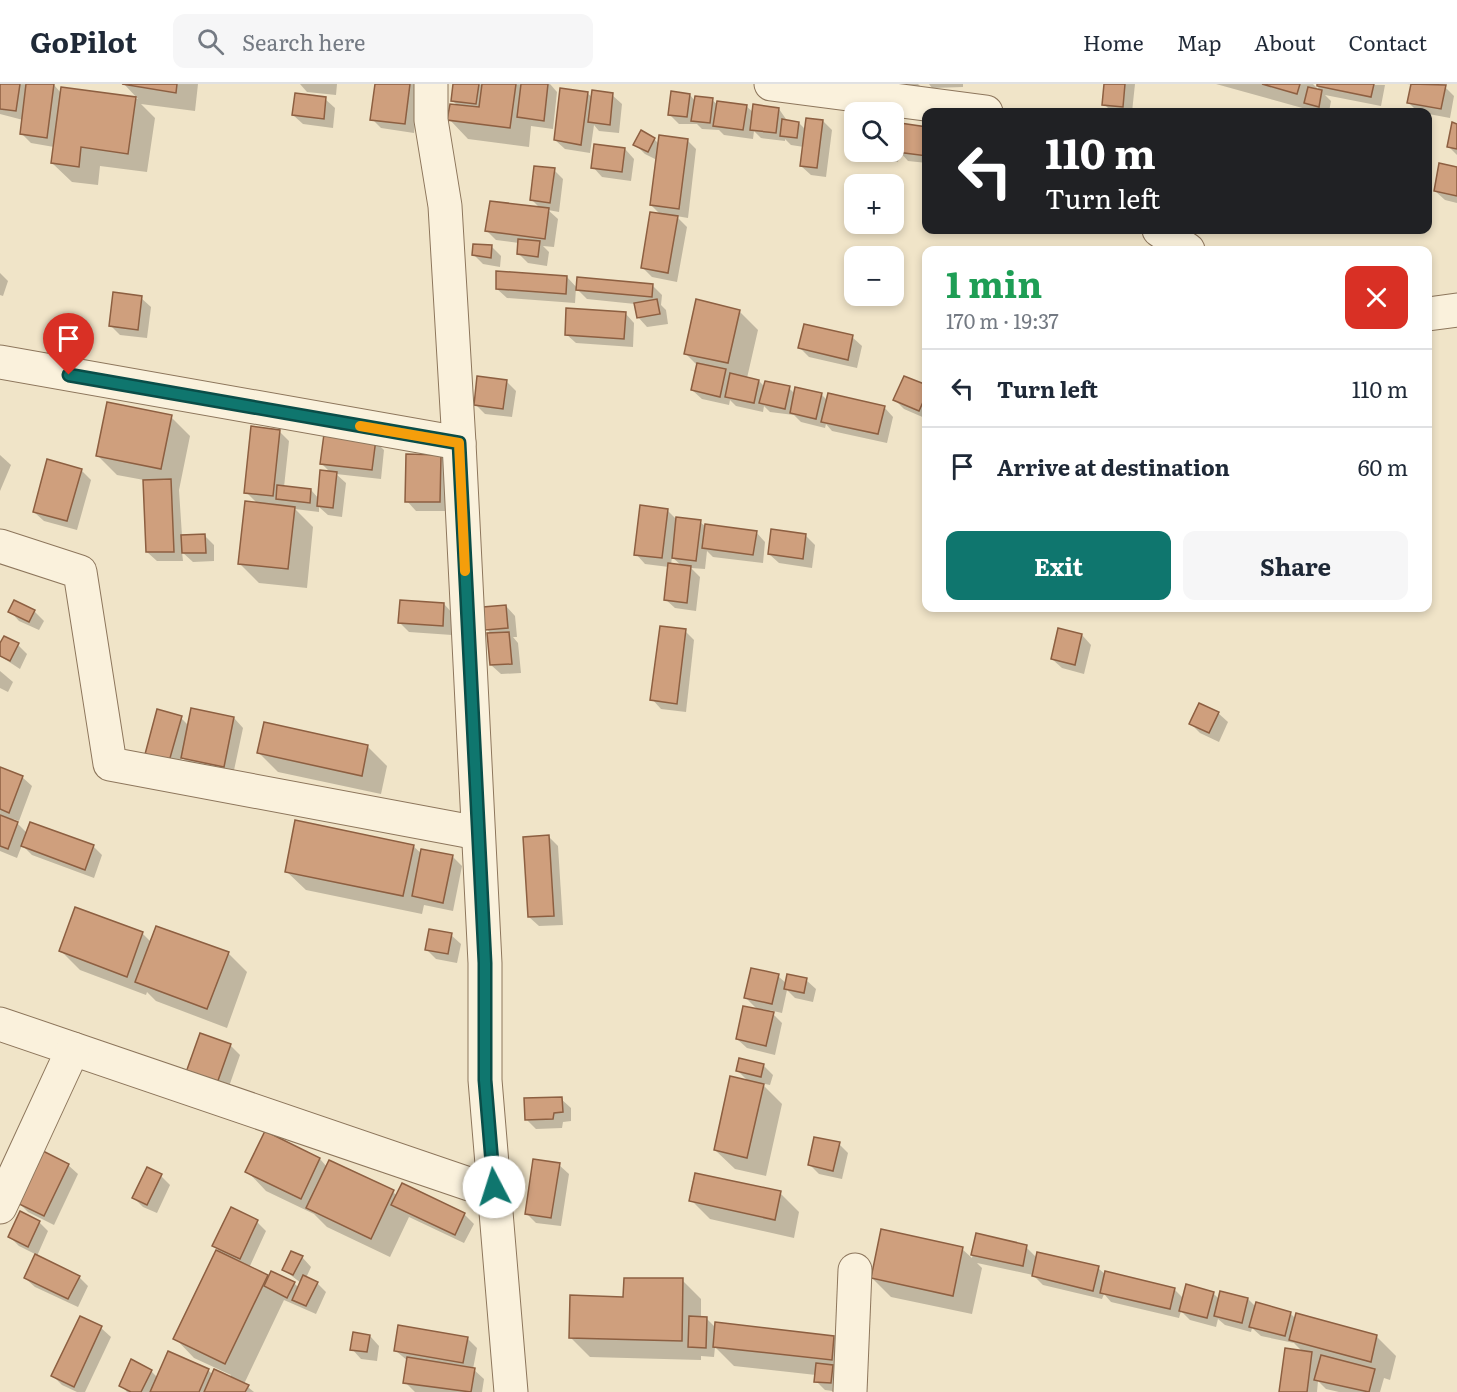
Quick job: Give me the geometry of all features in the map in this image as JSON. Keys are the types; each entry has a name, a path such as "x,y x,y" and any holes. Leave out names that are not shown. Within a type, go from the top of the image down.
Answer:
{"street":[{"path":"431,84 432,120 445,206 459,443 485,963 485,1080 511,1392"},
{"path":"771,84 955,108"},
{"path":"1165,234 1182,246"},
{"path":"1432,313 1457,310"},
{"path":"0,362 459,443"},
{"path":"0,546 80,572 111,764 478,833"},
{"path":"0,1024 469,1184 494,1187"},
{"path":"0,1207 73,1049"},
{"path":"850,1392 855,1270"}],"building":[{"path":"0,84 20,84 16,111 0,109"},
{"path":"26,84 54,84 47,138 20,134"},
{"path":"122,84 177,84 176,93"},
{"path":"375,84 410,84 405,124 370,120"},
{"path":"453,84 479,84 476,104 451,101"},
{"path":"482,84 516,84 510,128 447,120 450,104 479,107"},
{"path":"521,84 548,84 544,121 517,117"},
{"path":"1104,84 1125,84 1123,107 1102,105"},
{"path":"1262,84 1300,84 1297,94"},
{"path":"1317,84 1374,84 1371,97 1317,86"},
{"path":"1411,84 1446,85 1441,109 1407,103"},
{"path":"61,87 136,97 128,154 81,147 79,167 51,163"},
{"path":"1308,87 1322,90 1319,107 1304,103"},
{"path":"560,88 588,92 581,145 554,140"},
{"path":"592,90 613,93 610,125 588,122"},
{"path":"671,91 690,94 687,117 668,115"},
{"path":"295,93 326,97 324,119 292,115"},
{"path":"695,96 713,98 710,123 691,121"},
{"path":"717,101 747,105 743,130 713,126"},
{"path":"753,104 779,108 776,133 750,130"},
{"path":"806,118 823,120 817,168 800,166"},
{"path":"782,119 799,122 797,138 780,136"},
{"path":"1452,122 1457,124 1457,149 1447,147"},
{"path":"904,124 922,126 922,155 904,153"},
{"path":"641,130 655,138 648,152 633,145"},
{"path":"659,135 688,139 679,209 650,205"},
{"path":"594,144 625,148 622,172 591,168"},
{"path":"1439,163 1457,167 1457,196 1434,191"},
{"path":"534,166 555,168 550,203 530,200"},
{"path":"490,201 549,208 545,239 485,231"},
{"path":"650,212 678,216 668,273 641,268"},
{"path":"518,239 540,241 538,257 517,254"},
{"path":"473,244 492,245 491,258 472,255"},
{"path":"496,271 567,276 566,294 496,289"},
{"path":"577,277 653,284 652,297 576,290"},
{"path":"113,292 142,296 138,330 109,326"},
{"path":"657,299 660,314 637,318 634,303"},
{"path":"696,299 740,310 728,363 684,354"},
{"path":"566,308 626,312 624,339 565,335"},
{"path":"804,324 853,335 848,360 798,348"},
{"path":"697,363 726,369 720,397 691,390"},
{"path":"730,373 759,380 754,403 725,397"},
{"path":"477,376 507,380 503,409 474,405"},
{"path":"904,376 922,383 922,404 919,411 893,400"},
{"path":"765,381 790,386 785,409 759,403"},
{"path":"795,387 822,393 816,419 790,413"},
{"path":"828,393 885,406 878,434 821,422"},
{"path":"107,402 172,415 161,469 96,456"},
{"path":"251,426 280,430 273,496 244,493"},
{"path":"324,434 376,439 372,470 320,464"},
{"path":"406,454 441,455 440,502 405,502"},
{"path":"47,459 82,469 67,521 33,512"},
{"path":"320,470 337,472 333,508 317,506"},
{"path":"171,479 174,552 146,552 143,480"},
{"path":"277,485 311,489 310,503 276,499"},
{"path":"245,501 295,507 288,569 238,564"},
{"path":"640,505 668,509 662,558 634,555"},
{"path":"676,517 701,520 696,561 672,558"},
{"path":"705,524 757,531 753,555 702,548"},
{"path":"771,529 806,534 803,559 768,554"},
{"path":"205,534 206,553 182,553 181,535"},
{"path":"668,563 691,566 687,603 664,600"},
{"path":"14,600 35,610 29,622 8,612"},
{"path":"400,600 444,603 443,626 398,623"},
{"path":"506,605 508,628 485,630 483,607"},
{"path":"660,626 686,629 677,704 650,700"},
{"path":"1058,628 1082,634 1075,665 1051,659"},
{"path":"509,632 512,664 490,665 487,633"},
{"path":"4,636 19,643 10,661 0,656 0,643"},
{"path":"1199,703 1219,712 1209,733 1189,724"},
{"path":"191,708 234,717 224,767 181,758"},
{"path":"157,709 182,716 168,765 144,758"},
{"path":"264,722 368,745 362,776 257,753"},
{"path":"0,767 23,776 9,813 0,809"},
{"path":"0,815 18,822 8,849 0,846"},
{"path":"295,820 414,845 403,896 285,872"},
{"path":"30,822 94,845 85,870 21,846"},
{"path":"549,835 554,916 528,917 523,837"},
{"path":"421,849 453,855 443,903 412,896"},
{"path":"75,907 143,932 127,977 59,951"},
{"path":"156,926 229,952 207,1009 135,982"},
{"path":"429,929 452,933 448,954 425,950"},
{"path":"751,968 779,974 772,1004 744,998"},
{"path":"787,974 807,978 804,993 784,989"},
{"path":"743,1006 774,1012 766,1046 736,1039"},
{"path":"200,1033 231,1044 215,1089 184,1078"},
{"path":"739,1058 764,1064 761,1077 736,1071"},
{"path":"730,1076 764,1084 747,1158 714,1150"},
{"path":"562,1097 563,1112 554,1113 553,1119 525,1120 524,1098"},
{"path":"265,1131 320,1158 301,1199 245,1172"},
{"path":"814,1137 840,1142 833,1171 808,1165"},
{"path":"41,1150 69,1164 44,1216 17,1203"},
{"path":"533,1159 560,1163 551,1218 525,1214"},
{"path":"329,1160 394,1190 371,1239 306,1208"},
{"path":"147,1167 162,1174 147,1205 132,1198"},
{"path":"695,1173 781,1191 775,1220 689,1201"},
{"path":"402,1183 465,1213 455,1235 391,1205"},
{"path":"231,1207 258,1220 240,1259 212,1246"},
{"path":"20,1211 40,1221 28,1247 8,1237"},
{"path":"881,1229 963,1247 953,1296 871,1278"},
{"path":"976,1233 1027,1245 1023,1266 971,1255"},
{"path":"216,1250 268,1275 225,1364 173,1339"},
{"path":"291,1251 303,1256 293,1275 282,1270"},
{"path":"1037,1252 1099,1266 1093,1291 1032,1276"},
{"path":"35,1254 80,1276 68,1299 24,1278"},
{"path":"271,1271 295,1282 287,1298 264,1286"},
{"path":"1105,1271 1175,1288 1170,1309 1100,1293"},
{"path":"303,1275 318,1282 306,1306 292,1300"},
{"path":"624,1278 683,1278 682,1341 569,1338 570,1295 623,1297"},
{"path":"1186,1284 1214,1292 1207,1318 1179,1311"},
{"path":"1220,1291 1248,1298 1242,1323 1214,1316"},
{"path":"1256,1302 1291,1312 1285,1336 1249,1327"},
{"path":"1296,1313 1377,1335 1371,1362 1289,1340"},
{"path":"80,1316 102,1326 74,1387 51,1376"},
{"path":"689,1316 707,1317 706,1348 688,1347"},
{"path":"715,1322 834,1336 832,1360 713,1347"},
{"path":"398,1325 468,1337 463,1363 394,1351"},
{"path":"353,1332 370,1335 367,1352 350,1350"},
{"path":"1285,1348 1312,1352 1307,1392 1279,1392"},
{"path":"168,1351 209,1369 199,1392 150,1392"},
{"path":"1321,1355 1375,1369 1369,1392 1314,1380"},
{"path":"407,1357 475,1368 471,1392 403,1383"},
{"path":"131,1359 152,1370 141,1392 131,1392 119,1386"},
{"path":"816,1363 833,1365 831,1383 814,1382"},
{"path":"214,1369 249,1385 245,1392 204,1392"}],"slow traffic":[{"path":"360,426 459,443 465,571"}],"route":[{"path":"69,375 459,443 485,963 485,1080 494,1187"}]}
